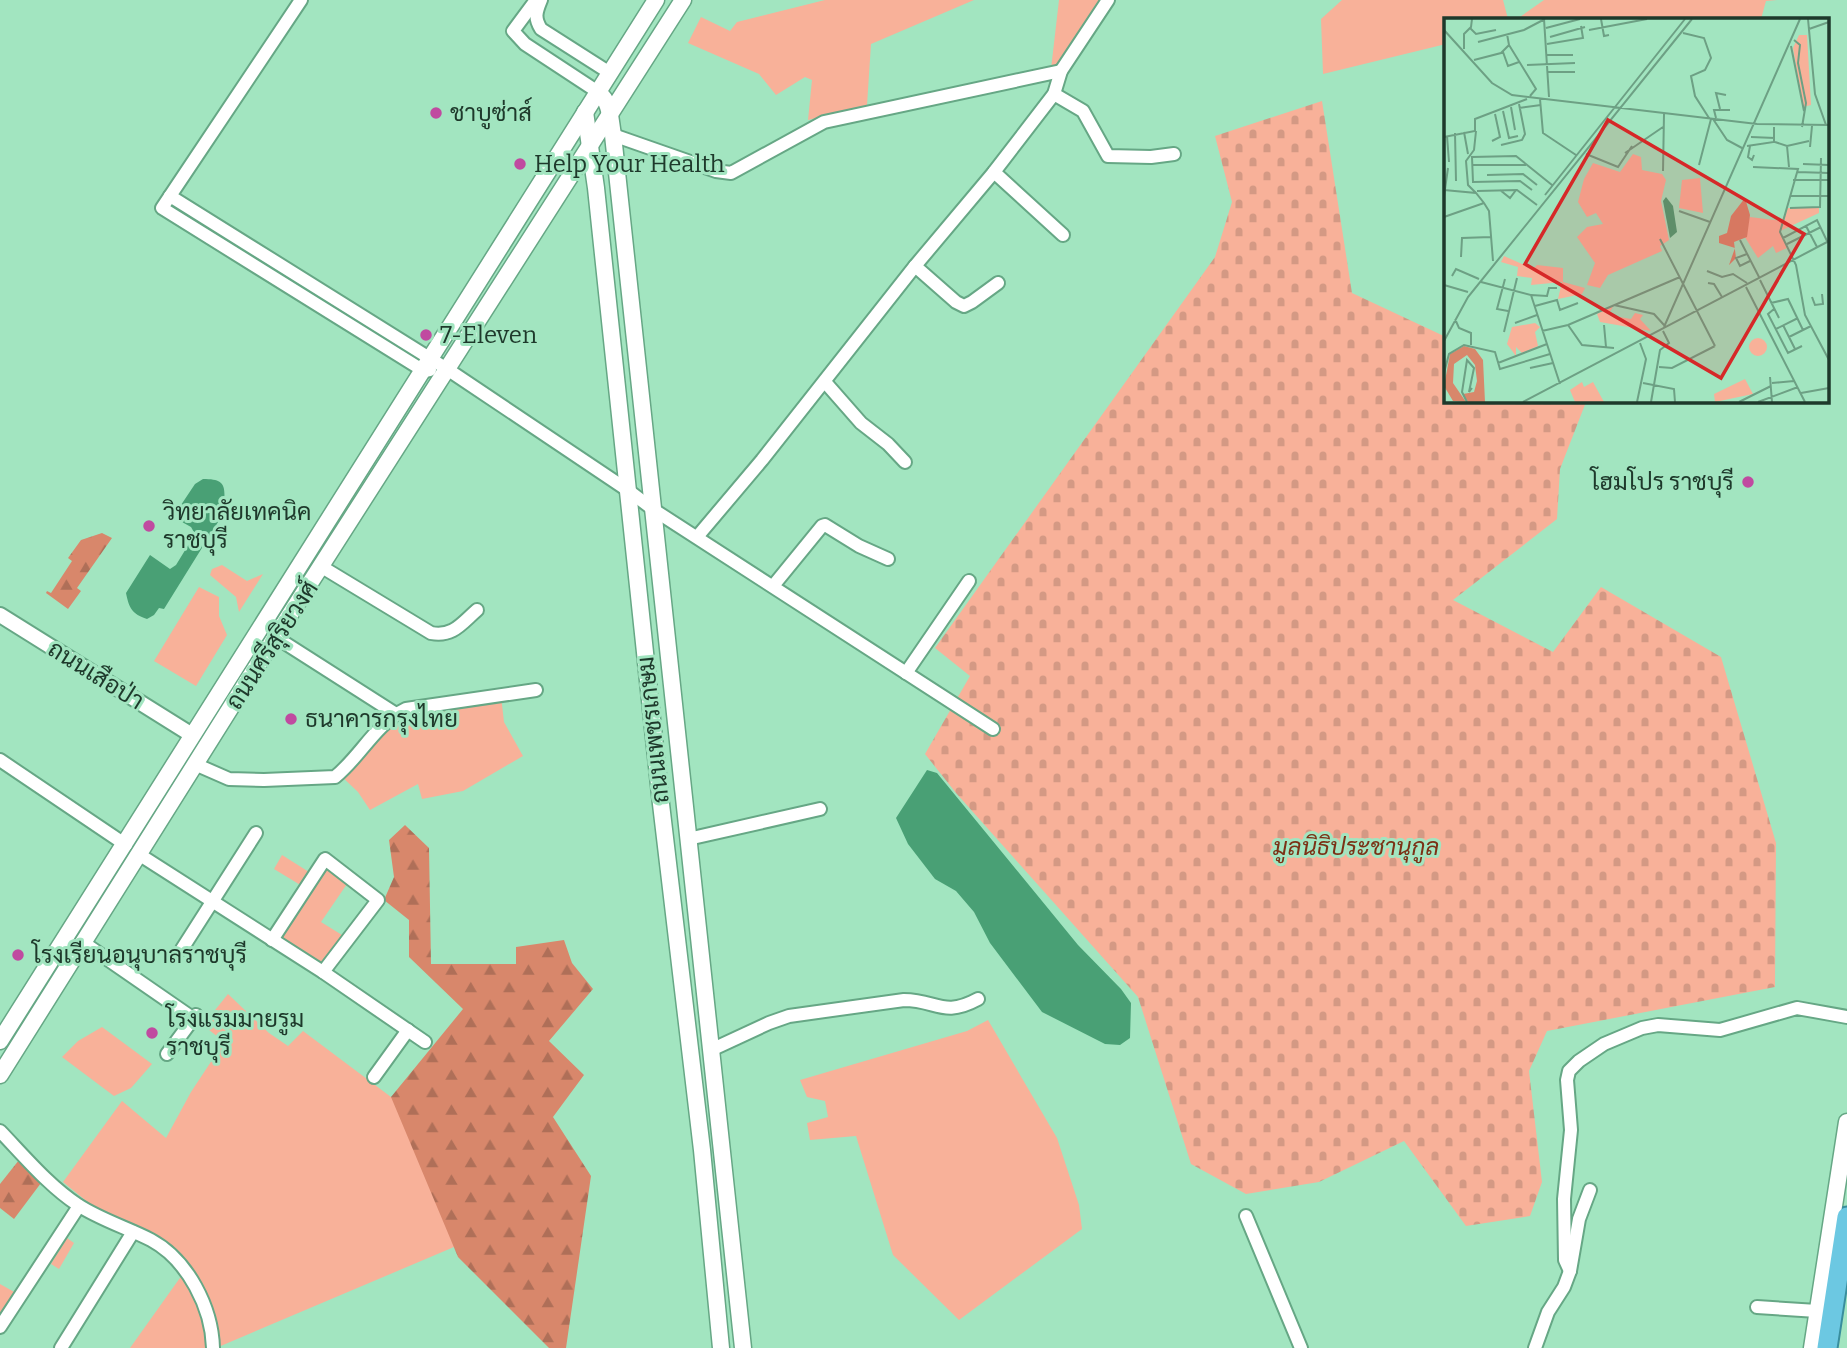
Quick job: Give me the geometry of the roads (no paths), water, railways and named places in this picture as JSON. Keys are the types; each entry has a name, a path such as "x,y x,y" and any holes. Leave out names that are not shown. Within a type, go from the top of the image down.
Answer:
{"highway":[{"path":"1827,1348 1847,1217"}],"main road":[{"path":"598,92 656,0"},
{"path":"610,116 683,0"},
{"name":"ถนนศรีสุริยวงศ์","path":"0,1041 126,845 192,735 598,92"},
{"name":"ถนนเพชรเกษม","path":"598,92 606,98 613,135 743,1348"},
{"name":"ถนนเพชรเกษม","path":"585,112 722,1348"},
{"name":"ถนนศรีสุริยวงศ์","path":"0,1075 610,116"},
{"path":"192,735 208,745"},
{"path":"126,845 140,855"},
{"path":"1812,1348 1847,1122"},
{"path":"700,1134 720,1131"}],"street":[{"path":"301,0 162,208 259,268 428,365 447,369 654,510 993,729"},
{"path":"539,0 536,21 541,29 610,73"},
{"path":"539,0 513,31 525,44 598,92"},
{"path":"697,537 825,382 1054,94 1061,71 1108,0"},
{"path":"613,135 716,171 731,173 824,122 1061,71"},
{"path":"1054,94 1083,111 1108,156 1151,158 1174,153"},
{"path":"994,172 1063,235"},
{"path":"170,196 267,256 428,365"},
{"path":"259,268 267,256"},
{"path":"915,266 964,306 998,283"},
{"path":"825,382 861,423 888,444 905,462"},
{"path":"773,586 821,526 825,525 859,546 888,559"},
{"path":"322,567 431,633 443,635 451,632 477,610"},
{"path":"906,673 970,581"},
{"name":"ถนนเสือป่า","path":"0,615 192,735"},
{"path":"277,638 396,714"},
{"path":"197,765 229,779 335,777 369,738 396,714 406,709 536,690"},
{"path":"0,760 126,845"},
{"path":"688,839 820,809"},
{"path":"182,949 256,833"},
{"path":"140,855 323,972 425,1042"},
{"path":"272,940 325,859 378,900 323,972"},
{"path":"84,943 137,983 195,1017 167,1055"},
{"path":"713,1049 769,1023 805,1013 904,1000 955,1009 978,999"},
{"path":"1570,1270 1565,1260 1564,1199 1571,1130 1567,1080 1569,1071 1579,1061 1604,1044 1642,1028 1658,1025 1720,1030 1797,1008 1847,1017"},
{"path":"374,1077 408,1030"},
{"path":"0,1132 79,1206 153,1241 167,1251 191,1279 206,1306 213,1331 213,1348"},
{"path":"1535,1348 1548,1312 1564,1287 1570,1270 1579,1219 1591,1190"},
{"path":"0,1327 79,1206"},
{"path":"1246,1216 1301,1348"},
{"path":"61,1348 133,1232"},
{"path":"1757,1307 1818,1311"}],"place":[{"name":"ชาบูซ่าส์","path":"436,113"},
{"name":"Help Your Health","path":"520,164"},
{"name":"7-Eleven","path":"426,335"},
{"name":"โฮมโปร ราชบุรี","path":"1748,482"},
{"name":"วิทยาลัยเทคนิค ราชบุรี","path":"149,526"},
{"name":"ธนาคารกรุงไทย","path":"291,719"},
{"name":"โรงเรียนอนุบาลราชบุรี","path":"18,955"},
{"name":"โรงแรมมายรูม ราชบุรี","path":"152,1033"}],"park label":[{"name":"มูลนิธิประชานุกูล","path":"1356,847"}]}
